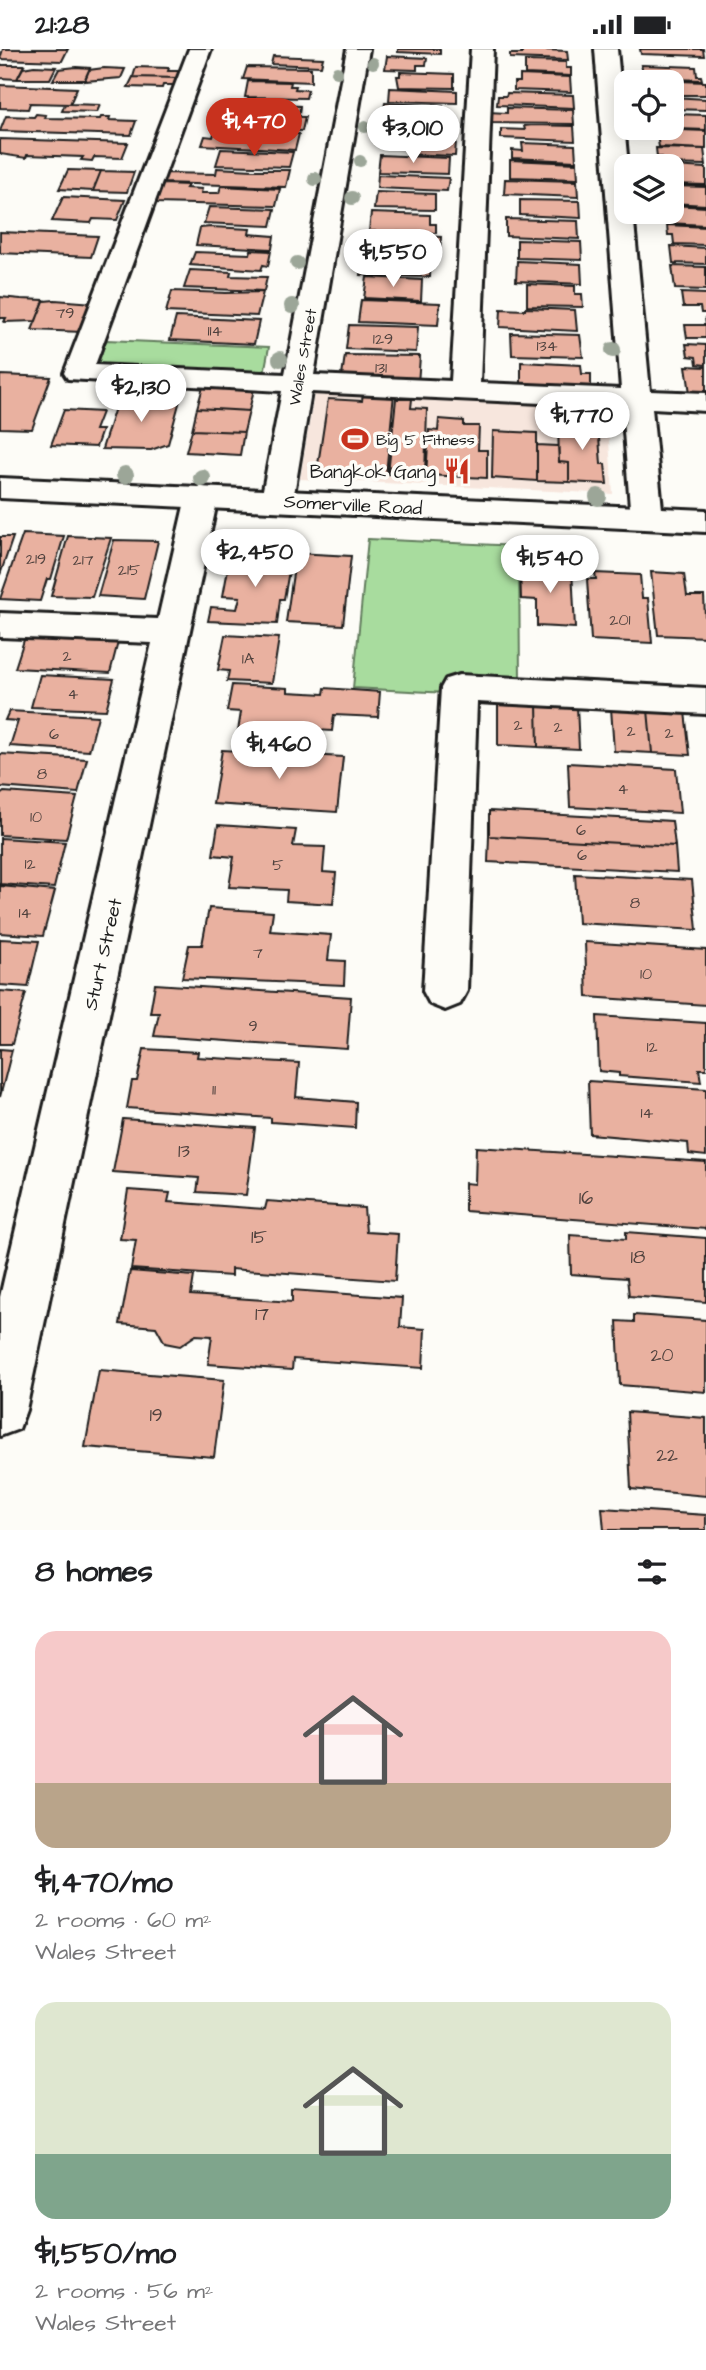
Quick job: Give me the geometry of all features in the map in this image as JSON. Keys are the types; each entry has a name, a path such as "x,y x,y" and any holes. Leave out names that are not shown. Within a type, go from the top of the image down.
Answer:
{"street":[{"path":"200,49 78,373 706,402"},
{"name":"Wales Street","path":"277,500 358,49"},
{"path":"465,391 482,49"},
{"path":"607,49 647,519"},
{"name":"Somerville Road","path":"0,488 706,521"},
{"name":"Sturt Street","path":"0,1410 202,497"},
{"path":"0,625 174,632"},
{"path":"445,991 459,688 706,701"}],"shaded area":[{"path":"315,388 606,401 613,494 300,479"}],"green space":[{"path":"106,340 269,347 263,379 97,367"},
{"path":"368,539 519,546 520,683 448,693 353,688"}],"building":[{"path":"3,49 68,49 62,61 0,59"},
{"path":"398,49 440,49 440,54 398,52"},
{"path":"522,49 567,51 568,60 510,58 510,54 522,54"},
{"path":"640,49 703,49 704,56 641,54"},
{"path":"273,56 323,58 321,66 271,64"},
{"path":"387,56 427,58 426,65 417,65 417,70 385,69"},
{"path":"525,61 566,62 566,68 571,68 571,76 525,74"},
{"path":"0,65 24,65 17,79 0,78"},
{"path":"641,65 696,67 697,76 701,76 702,80 684,79 684,70 643,70"},
{"path":"56,67 50,79 17,79 23,68"},
{"path":"136,67 181,71 178,78 133,77"},
{"path":"247,67 311,68 311,82 243,79"},
{"path":"90,68 85,80 53,80 59,69"},
{"path":"125,69 121,78 84,81 89,70"},
{"path":"400,72 454,74 454,88 399,87 397,76 400,76"},
{"path":"520,75 570,77 571,92 514,90 514,82 520,82"},
{"path":"133,77 178,78 176,85 163,85 162,88 128,87"},
{"path":"248,81 291,82 290,86 296,86 295,89 308,90 306,98 245,97"},
{"path":"684,81 706,82 706,95 684,95"},
{"path":"0,85 77,88 70,104 30,103 28,109 0,108"},
{"path":"390,88 457,91 457,103 389,101"},
{"path":"507,93 573,95 574,108 497,105 498,96 506,96"},
{"path":"248,98 283,99 282,105 300,106 299,115 245,113"},
{"path":"684,98 706,99 706,110 684,109"},
{"path":"385,103 443,106 442,115 425,114 425,118 407,119 382,118"},
{"path":"65,104 100,105 97,112 62,111"},
{"path":"507,108 573,110 574,124 488,123 488,112 507,113"},
{"path":"36,114 46,115 45,118 110,117 109,120 136,121 131,135 0,131 6,116 34,117"},
{"path":"684,114 706,115 706,130 684,129"},
{"path":"233,116 305,117 302,131 230,128"},
{"path":"390,119 432,122 431,136 384,135 385,125 389,125"},
{"path":"524,126 574,126 575,141 501,138 501,129 525,130"},
{"path":"215,130 299,134 295,150 202,145 205,136 213,137"},
{"path":"684,130 706,131 706,149 659,147 658,140 684,140"},
{"path":"382,138 456,141 455,156 407,154 407,147 381,146"},
{"path":"0,139 128,143 122,158 94,157 92,161 81,160 83,157 27,155 26,158 0,154"},
{"path":"522,143 575,145 576,161 512,158 512,150 523,151"},
{"path":"656,148 704,149 706,165 684,164 684,154 657,154"},
{"path":"221,149 293,152 289,167 216,165"},
{"path":"380,155 449,158 448,174 378,172"},
{"path":"510,160 577,163 578,179 510,177"},
{"path":"684,167 706,168 706,185 684,184"},
{"path":"217,168 290,170 286,187 162,183 166,173 216,174"},
{"path":"68,170 101,171 93,191 59,189"},
{"path":"101,171 134,172 127,192 93,191"},
{"path":"378,175 449,178 447,191 377,188"},
{"path":"505,179 577,181 578,197 504,194"},
{"path":"163,184 188,185 186,188 202,189 201,193 219,193 221,186 280,189 276,206 156,203"},
{"path":"684,186 706,187 706,205 684,204"},
{"path":"376,192 435,194 435,210 374,209"},
{"path":"63,197 125,200 117,220 93,219 91,223 52,221"},
{"path":"520,200 580,201 581,218 520,215"},
{"path":"684,206 706,207 706,225 684,224"},
{"path":"209,207 275,209 271,226 204,223"},
{"path":"371,213 430,215 430,224 436,224 436,233 369,231"},
{"path":"506,219 578,221 579,239 506,236"},
{"path":"667,225 706,227 706,245 674,244 673,235 668,235"},
{"path":"200,228 250,229 249,234 274,236 272,249 196,245"},
{"path":"0,232 98,236 91,257 0,253"},
{"path":"367,233 441,237 440,252 365,252"},
{"path":"517,240 581,242 582,260 517,258"},
{"path":"671,246 706,248 706,264 673,263"},
{"path":"251,250 271,251 268,266 263,265 261,270 190,265 195,252 250,254"},
{"path":"364,254 431,258 430,277 361,275"},
{"path":"517,261 581,264 582,284 516,281"},
{"path":"672,266 706,267 706,290 675,289"},
{"path":"190,270 231,272 230,276 267,277 264,291 184,288"},
{"path":"367,277 422,280 421,301 364,298"},
{"path":"527,284 575,286 575,294 582,294 583,307 527,306"},
{"path":"172,291 263,292 257,316 166,312"},
{"path":"681,293 706,294 706,313 701,313 700,307 683,307"},
{"path":"0,297 44,300 36,321 4,322 6,318 0,318"},
{"path":"361,300 440,303 438,325 358,322"},
{"path":"44,301 93,303 83,332 32,330"},
{"path":"501,309 575,310 577,331 500,327"},
{"path":"176,317 259,321 254,344 170,340"},
{"path":"349,325 418,327 416,352 346,349"},
{"path":"685,325 706,325 706,338 687,338"},
{"path":"511,333 580,335 583,357 512,355"},
{"path":"686,344 706,345 706,365 697,364 696,357 688,356"},
{"path":"345,355 420,356 418,384 349,381 350,376 342,376"},
{"path":"521,362 581,365 582,374 591,374 591,389 521,388"},
{"path":"686,366 706,367 706,394 690,393"},
{"path":"0,375 51,377 32,429 0,428"},
{"path":"203,387 254,389 249,411 197,408"},
{"path":"363,392 394,394 386,474 317,471 328,399 362,401"},
{"path":"118,398 180,400 168,444 151,450 102,449"},
{"path":"396,399 412,399 411,408 427,409 425,475 388,474"},
{"path":"197,408 249,411 244,432 192,430"},
{"path":"64,410 102,412 95,430 102,430 96,447 51,445"},
{"path":"439,419 464,421 464,426 479,426 478,450 487,450 487,478 426,475 429,430 438,431"},
{"path":"558,422 598,424 601,464 605,464 607,484 569,482 569,463 559,462"},
{"path":"192,430 244,432 240,455 186,452"},
{"path":"493,431 537,433 537,481 492,478"},
{"path":"537,445 558,446 559,462 569,463 569,482 537,481"},
{"path":"23,534 64,536 51,579 47,579 40,601 0,599"},
{"path":"68,536 111,538 92,597 51,596"},
{"path":"0,537 13,537 0,575"},
{"path":"114,540 158,541 144,599 98,596"},
{"path":"262,553 292,554 284,599 280,599 277,624 208,621 211,607 237,609 240,597 223,596 230,558 261,559"},
{"path":"296,553 351,556 343,625 286,622"},
{"path":"520,567 572,569 575,628 537,626 537,600 521,599"},
{"path":"651,572 684,574 687,596 704,596 706,637 658,635"},
{"path":"595,573 640,575 642,598 648,598 652,643 591,640 587,579 596,579"},
{"path":"225,635 279,638 272,683 227,681 229,671 218,670"},
{"path":"25,637 118,642 110,673 15,668"},
{"path":"40,675 114,679 106,710 31,707"},
{"path":"232,685 288,688 288,692 324,694 325,688 380,692 378,717 334,715 332,731 283,728 282,733 238,731 241,712 227,711"},
{"path":"498,702 537,704 538,747 498,745"},
{"path":"537,704 577,706 579,749 538,747"},
{"path":"611,708 648,710 652,753 614,751"},
{"path":"648,710 685,712 690,755 652,753"},
{"path":"9,711 98,716 89,751 10,746 18,721 5,720"},
{"path":"222,750 343,757 337,812 213,804"},
{"path":"0,754 87,759 78,793 0,787"},
{"path":"568,763 676,769 680,813 570,807"},
{"path":"4,792 77,797 66,839 0,835 0,795"},
{"path":"489,811 672,821 675,846 489,836"},
{"path":"218,825 296,830 293,846 325,847 323,872 336,873 333,904 286,901 287,890 229,887 234,857 213,855"},
{"path":"489,836 675,846 677,872 488,862"},
{"path":"0,838 65,842 54,888 0,884"},
{"path":"575,874 692,880 697,930 578,923"},
{"path":"0,886 55,891 43,936 0,933"},
{"path":"209,908 273,912 270,931 331,935 328,960 345,961 344,985 182,978 189,945 202,945"},
{"path":"0,939 39,941 28,987 0,985"},
{"path":"585,942 706,950 706,1005 587,997"},
{"path":"155,984 351,997 347,1049 154,1036 159,1013 150,1013"},
{"path":"0,991 26,993 12,1044 0,1044"},
{"path":"597,1016 706,1023 706,1069 699,1069 701,1082 619,1076 619,1073 599,1071"},
{"path":"0,1049 12,1050 0,1097"},
{"path":"144,1049 198,1052 197,1057 299,1063 296,1097 356,1102 355,1128 271,1122 271,1118 127,1108 132,1081 137,1081"},
{"path":"588,1081 706,1089 706,1156 689,1154 688,1143 590,1134"},
{"path":"123,1119 255,1128 246,1195 197,1192 199,1178 113,1172"},
{"path":"476,1147 706,1162 706,1229 465,1211 465,1183 475,1184"},
{"path":"128,1190 170,1193 168,1202 265,1209 267,1201 364,1208 366,1232 398,1234 395,1281 231,1269 231,1276 131,1269 136,1240 120,1239"},
{"path":"626,1232 706,1238 706,1302 629,1296 627,1278 571,1274 570,1235 626,1239"},
{"path":"130,1271 194,1276 191,1295 292,1302 292,1290 402,1298 400,1327 425,1329 423,1368 293,1359 292,1370 208,1364 212,1336 196,1335 180,1346 165,1343 156,1327 120,1324"},
{"path":"634,1315 706,1320 706,1392 620,1385 617,1321 634,1322"},
{"path":"99,1370 224,1380 214,1457 85,1447"},
{"path":"627,1412 706,1418 706,1496 631,1489"},
{"path":"602,1508 706,1515 706,1530 604,1530"}],"place":[{"name":"Big 5 Fitness","path":"355,439"},
{"name":"Bangkok Gang","path":"457,471"}]}
